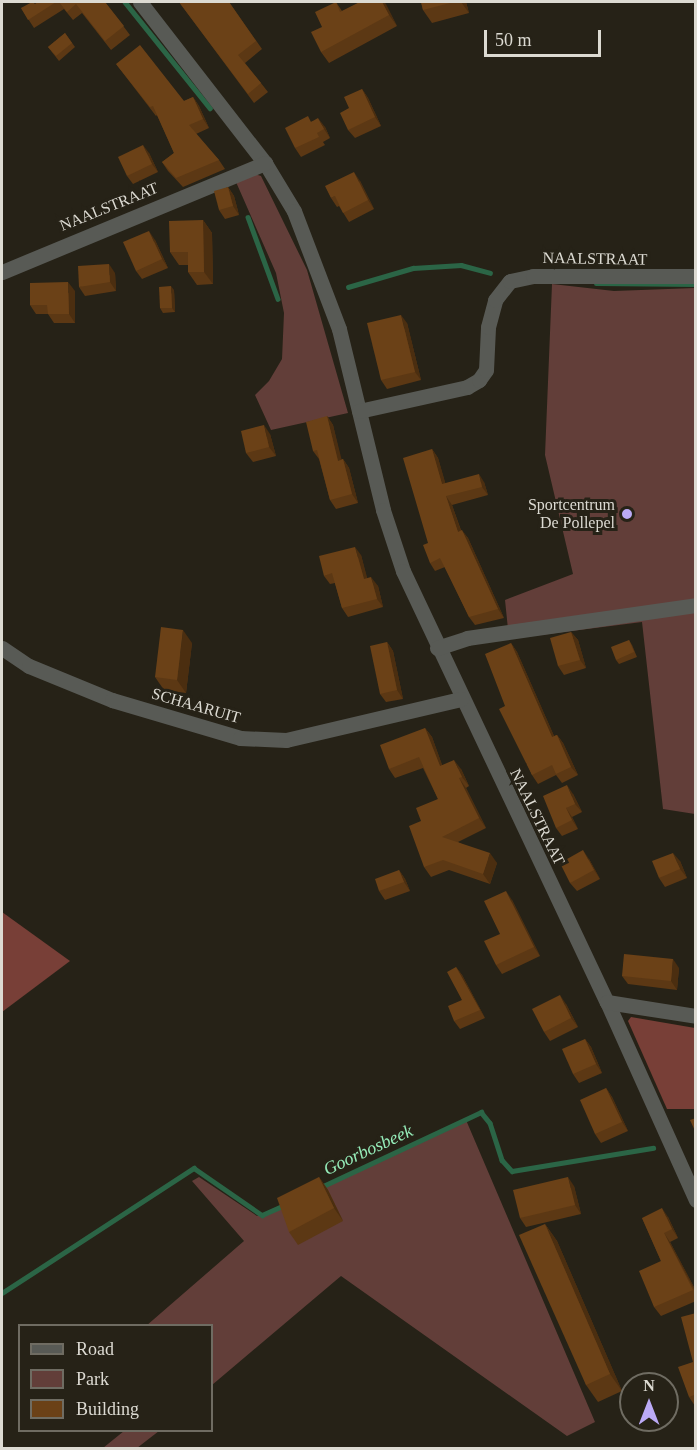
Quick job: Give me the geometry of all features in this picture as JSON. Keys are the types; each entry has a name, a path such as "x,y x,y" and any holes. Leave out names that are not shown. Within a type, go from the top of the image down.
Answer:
{"street":[{"name":"NAALSTRAAT","path":"140,2 265,163 294,211 317,264 339,329 402,571 436,648 607,1002 696,1200"},
{"name":"NAALSTRAAT","path":"2,272 265,163"},
{"name":"NAALSTRAAT","path":"359,411 467,387 479,381 486,370 488,327 495,300 510,281 533,276 696,276"},
{"path":"436,648 467,638 696,604"},
{"name":"SCHAARUIT","path":"2,648 29,666 112,700 240,738 297,738 461,699"},
{"path":"607,1002 696,1016"}],"green space":[{"path":"252,173 261,176 307,270 348,413 271,430 255,395 269,381 282,359 284,313 276,273 236,182"},
{"name":"Sportcentrum De Pollepel","path":"552,284 614,291 695,288 695,814 663,809 642,622 509,639 505,600 573,574 545,455"},
{"path":"466,1120 595,1422 567,1436 341,1276 213,1384 213,1324 148,1324 244,1241 192,1181 199,1177 257,1216"},
{"path":"123,1432 158,1432 137,1448 103,1448"}],"shaded area":[{"path":"2,912 70,961 2,1012"},
{"path":"631,1017 695,1028 695,1109 667,1109 628,1021"}],"building":[{"path":"33,2 35,4 56,2 28,20 21,8"},
{"path":"59,2 105,2 124,26 105,41 76,4 67,12"},
{"path":"179,2 229,2 256,41 238,55 261,83 248,94"},
{"path":"336,2 340,12 360,2 382,2 389,15 321,52 311,32 322,27 315,12"},
{"path":"421,2 454,2 423,10"},
{"path":"65,33 72,43 56,56 48,47"},
{"path":"140,45 184,101 193,97 203,119 189,125 219,160 176,178 162,162 174,153 153,106 150,107 116,64"},
{"path":"362,89 375,117 348,130 340,113 349,108 344,97"},
{"path":"308,116 311,122 318,118 324,129 317,133 319,137 295,148 285,128"},
{"path":"143,145 152,164 127,176 118,157"},
{"path":"354,172 368,200 343,213 335,196 331,198 325,186"},
{"path":"228,187 233,206 219,210 214,191"},
{"path":"203,220 204,272 188,272 188,252 170,252 169,221"},
{"path":"149,231 162,259 136,271 123,242"},
{"path":"109,264 110,282 79,287 78,266"},
{"path":"68,282 69,314 48,314 47,305 30,305 30,283"},
{"path":"171,286 172,308 160,308 159,287"},
{"path":"401,315 415,372 381,380 367,323"},
{"path":"327,416 338,461 343,459 352,494 330,500 317,450 313,451 306,422"},
{"path":"264,425 269,447 246,453 241,431"},
{"path":"432,449 442,484 479,474 482,487 446,496 458,532 462,530 498,609 469,617 440,558 430,563 423,545 428,543 403,458"},
{"path":"355,547 364,579 371,577 377,599 342,608 332,573 324,576 319,556"},
{"path":"161,627 183,630 177,680 155,677"},
{"path":"571,632 580,660 558,666 550,638"},
{"path":"629,640 634,652 616,660 611,647"},
{"path":"387,642 397,690 380,694 370,646"},
{"path":"511,643 552,737 557,735 571,767 556,774 552,765 532,775 499,709 505,706 485,654"},
{"path":"425,728 440,766 454,760 462,777 459,778 479,818 442,837 490,853 483,874 443,860 424,867 409,826 421,821 416,808 438,799 419,757 389,769 380,745"},
{"path":"567,785 575,804 566,808 572,820 556,828 543,796"},
{"path":"583,850 594,870 570,883 560,863"},
{"path":"673,853 680,869 659,878 652,861"},
{"path":"399,870 404,882 379,891 375,879"},
{"path":"506,891 534,947 496,965 484,941 500,934 484,901"},
{"path":"624,954 673,959 671,981 622,976"},
{"path":"456,967 480,1010 454,1021 448,1006 462,1000 447,972"},
{"path":"560,995 571,1018 544,1032 532,1009"},
{"path":"585,1039 596,1064 573,1074 562,1049"},
{"path":"606,1088 622,1122 595,1134 580,1100"},
{"path":"696,1118 696,1133 690,1120"},
{"path":"319,1177 334,1208 289,1232 277,1198"},
{"path":"568,1177 575,1205 520,1218 513,1190"},
{"path":"662,1208 672,1229 664,1233 693,1290 654,1307 639,1271 661,1261 642,1218"},
{"path":"545,1224 610,1374 586,1385 519,1235"},
{"path":"696,1313 696,1400 694,1395 689,1397 678,1367 693,1362 681,1317"}],"waterway":[{"path":"125,2 210,108"},
{"path":"248,217 278,299"},
{"path":"348,287 413,268 461,265 490,273"},
{"path":"596,283 696,284"},
{"name":"Goorbosbeek","path":"321,1187 481,1112 490,1123 502,1160 512,1171 653,1148"},
{"name":"Goorbosbeek","path":"2,1293 194,1168 262,1215 284,1205"}],"place":[{"name":"Sportcentrum De Pollepel","path":"627,514"}]}
